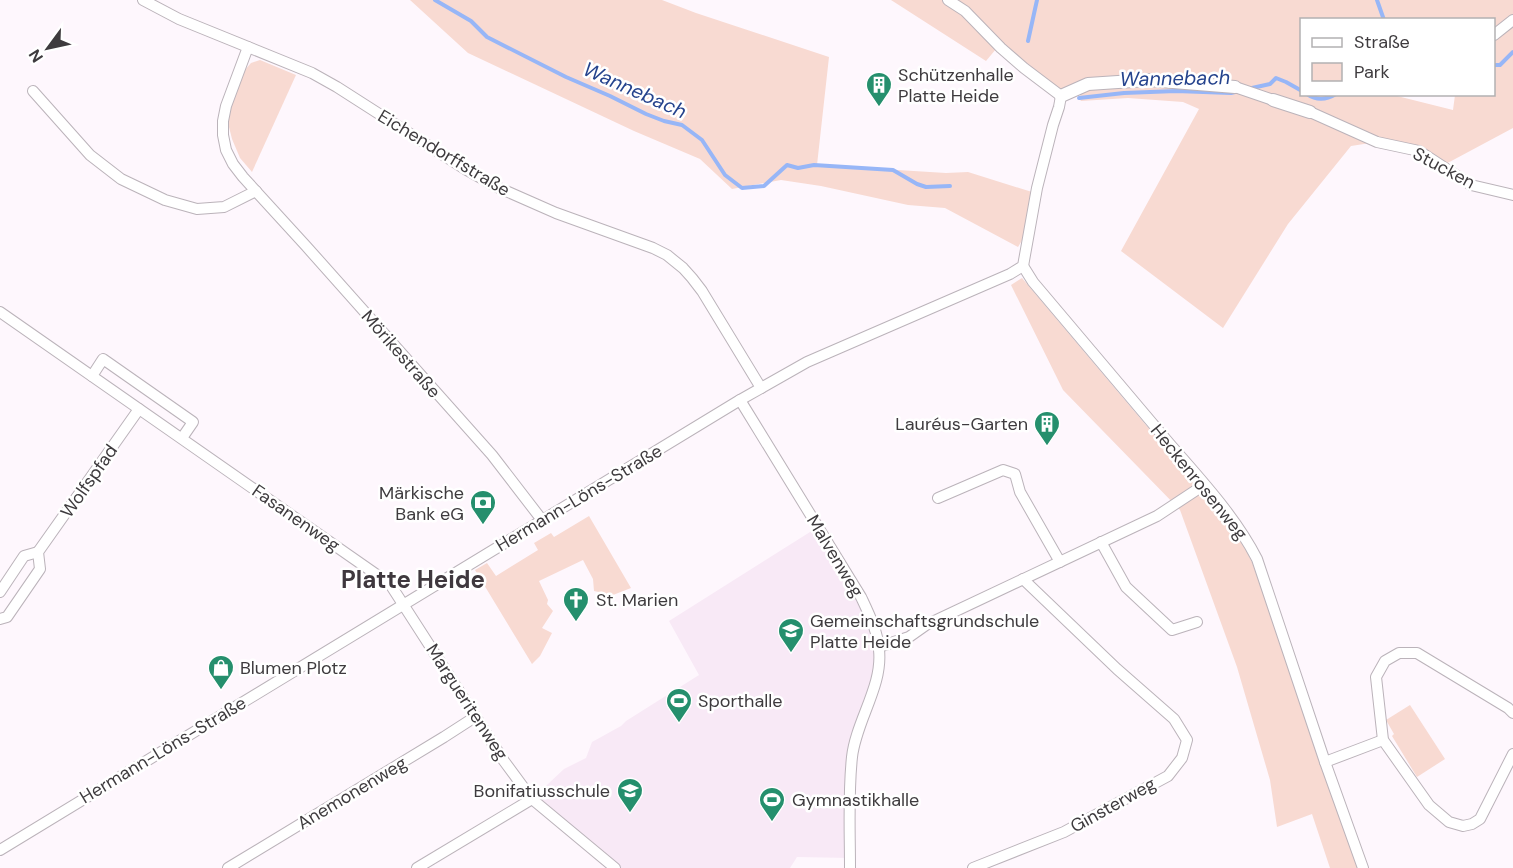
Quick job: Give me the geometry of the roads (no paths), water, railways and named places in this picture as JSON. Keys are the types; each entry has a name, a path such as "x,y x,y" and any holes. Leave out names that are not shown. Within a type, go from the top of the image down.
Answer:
{"street":[{"name":"Eichendorffstraße","path":"143,0 179,19 312,74 337,87 496,187 556,213 654,248 667,255 702,291 761,388"},
{"path":"948,0 965,11 1001,48 1061,96"},
{"path":"1495,34 1513,20"},
{"name":"Mörikestraße","path":"248,47 225,106 223,121 226,150 233,164 492,455 542,520"},
{"path":"1061,96 1088,84 1148,80 1235,87 1310,112"},
{"path":"33,91 90,155 121,179 165,200 197,209 224,207 256,192"},
{"path":"1023,266 1037,188 1061,96"},
{"name":"Stucken","path":"1310,112 1377,142 1419,151 1471,185 1513,195"},
{"name":"Hermann-Löns-Straße","path":"0,850 761,388 807,362 1010,274 1023,266"},
{"name":"Heckenrosenweg","path":"1023,266 1033,282 1204,484 1239,528 1257,559 1363,868"},
{"name":"Fasanenweg","path":"0,312 386,580 404,604"},
{"path":"92,376 103,359 193,422 182,438"},
{"name":"Malvenweg","path":"740,400 861,597 876,633 879,668 859,725 852,756 850,868"},
{"name":"Wolfspfad","path":"0,619 7,617 40,569 39,552 139,408"},
{"path":"938,498 1003,470 1015,474 1020,492 1060,562"},
{"path":"879,647 909,637 926,626 1158,516 1204,484"},
{"path":"1101,542 1126,587 1172,630 1197,622"},
{"name":"Wolfspfad","path":"0,592 24,555 39,552"},
{"name":"Ginsterweg","path":"973,868 1064,832 1168,776 1182,758 1187,741 1174,719 1117,669 1023,579"},
{"name":"Margueritenweg","path":"404,604 475,717 532,799 615,868"},
{"path":"1513,713 1417,653 1400,653 1385,661 1376,677 1383,740 1429,805 1449,822 1462,826 1480,819 1513,754"},
{"name":"Anemonenweg","path":"228,868 475,717"},
{"path":"1325,762 1383,740"},
{"path":"417,868 532,799"}],"waterway":[{"name":"Wannebach","path":"435,0 471,21 487,37 566,77 646,114 682,125 702,140 725,175 742,188 764,186 787,165 798,168 814,165 893,170 926,187 950,186"},
{"path":"1028,41 1037,0"},
{"path":"1377,0 1383,18"},
{"name":"Wannebach","path":"1495,65 1500,65 1513,52"},
{"name":"Wannebach","path":"1252,88 1270,84 1276,78 1300,90"},
{"name":"Wannebach","path":"1079,98 1124,93 1235,92"},
{"name":"Wannebach","path":"1310,96 1322,99 1332,96"}],"place":[{"name":"Schützenhalle Platte Heide","path":"879,108"},
{"name":"Lauréus-Garten","path":"1047,447"},
{"name":"Märkische Bank eG","path":"483,526"},
{"name":"St. Marien","path":"576,623"},
{"name":"Gemeinschaftsgrundschule Platte Heide","path":"791,654"},
{"name":"Blumen Plotz","path":"221,691"},
{"name":"Sporthalle","path":"679,724"},
{"name":"Bonifatiusschule","path":"630,814"},
{"name":"Gymnastikhalle","path":"772,823"}],"district":[{"name":"Platte Heide","path":"413,579"}]}
